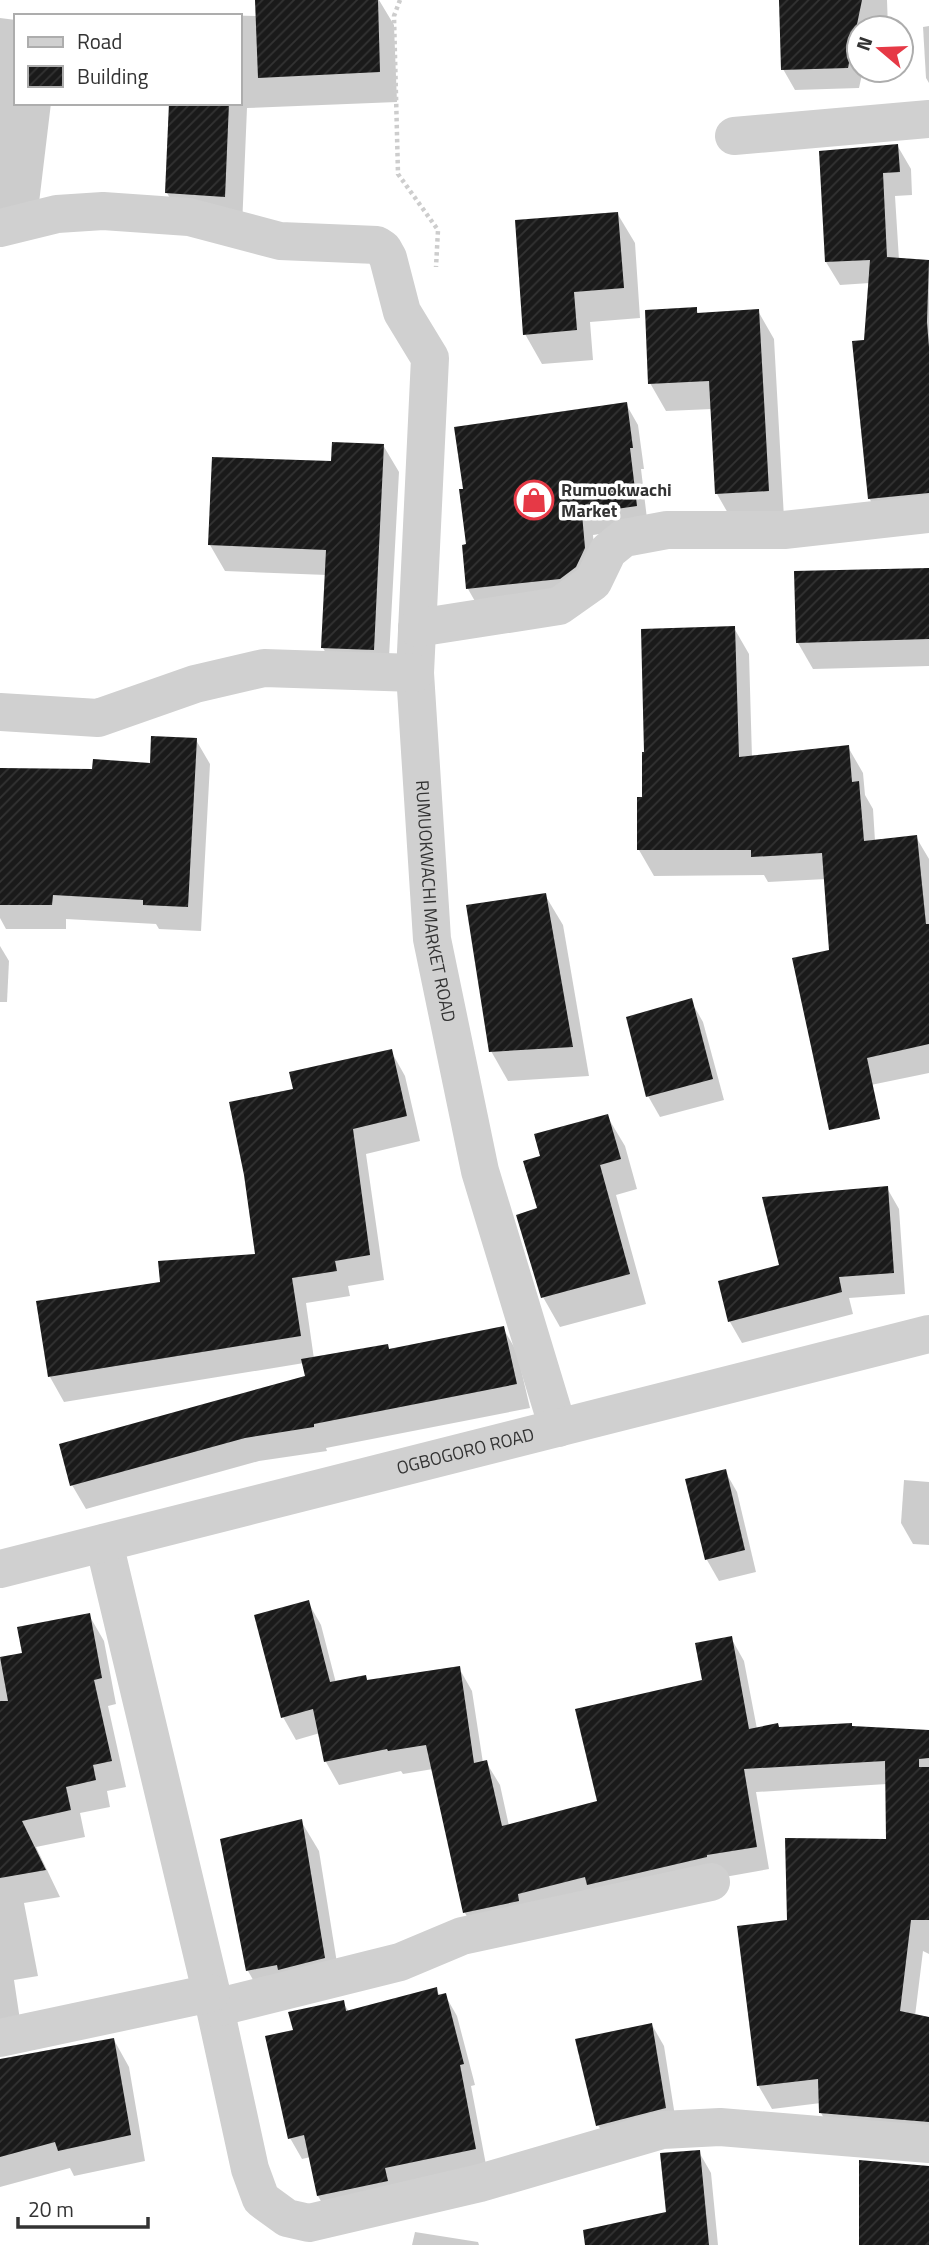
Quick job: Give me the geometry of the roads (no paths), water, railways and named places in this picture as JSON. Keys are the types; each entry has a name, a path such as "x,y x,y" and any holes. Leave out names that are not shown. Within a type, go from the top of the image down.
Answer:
{"street":[{"path":"734,136 929,118"},
{"name":"RUMUOKWACHI MARKET ROAD","path":"0,228 57,214 103,211 188,217 280,241 377,245 388,258 402,312 430,358 415,673 432,939 480,1171 558,1428"},
{"path":"417,628 559,606 593,582 608,551 624,538 667,530 784,530 929,514"},
{"path":"0,712 98,718 195,684 264,668 415,673"},
{"name":"OGBOGORO ROAD","path":"0,1569 929,1334"},
{"path":"104,1543 213,2001 250,2169 261,2199 289,2232 309,2223 481,2183 662,2130 720,2127 929,2144"},
{"path":"0,2038 213,2001 400,1962 462,1936 711,1882"}],"place":[{"name":"Rumuokwachi Market","path":"534,500"}]}
